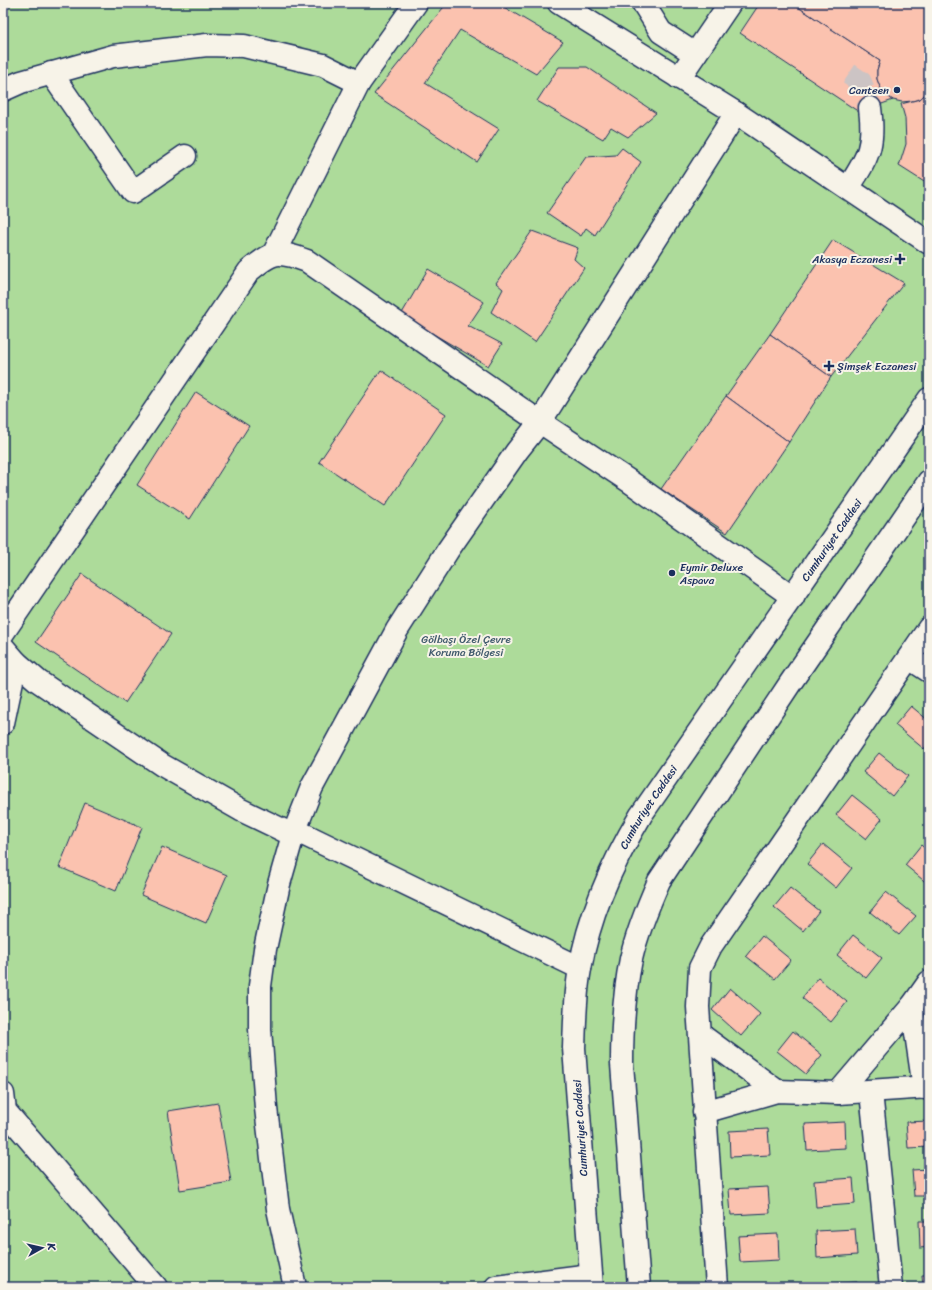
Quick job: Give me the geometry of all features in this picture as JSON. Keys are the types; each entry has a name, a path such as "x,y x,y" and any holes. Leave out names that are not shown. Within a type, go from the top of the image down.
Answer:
{"street":[{"path":"274,253 359,83 416,3"},
{"path":"559,3 736,113 929,242"},
{"path":"643,3 661,32 695,54"},
{"path":"679,78 730,3"},
{"path":"3,90 113,56 207,45 244,46 323,65 359,83"},
{"path":"52,74 133,192 185,156"},
{"path":"848,188 865,161 871,147 870,108"},
{"path":"295,1287 278,1209 266,1108 260,1029 260,986 265,949 277,891 294,832 312,787 397,630 448,550 517,451 540,422 736,113"},
{"path":"3,633 249,271 263,259 274,253 290,254 307,261 540,422 629,481 793,597"},
{"name":"Cumhuriyet Caddesi","path":"591,1281 574,1048 580,968 599,903 621,848 642,815 929,399"},
{"path":"639,1287 622,1064 622,1035 631,958 646,910 659,881 791,682 929,481"},
{"path":"716,1287 698,1007 700,968 711,946 929,628"},
{"path":"9,655 38,681 162,765 241,810 294,832 580,968"},
{"path":"3,723 9,655"},
{"path":"908,658 929,671"},
{"path":"838,1093 912,1006 929,982"},
{"path":"704,1112 777,1091 838,1093 871,1092 927,1087 912,1006"},
{"path":"701,1035 777,1091"},
{"path":"871,1092 892,1287"},
{"path":"3,1094 5,1111 156,1287"},
{"path":"496,1287 591,1281"}],"green space":[{"name":"Gölbaşı Özel Çevre Koruma Bölgesi","path":"3,3 929,3 929,1287 3,1287"}],"building":[{"path":"447,3 497,3 563,42 536,74 460,30 425,83 499,129 477,162 374,94"},
{"path":"760,3 792,3 880,61 877,70 877,79 880,87 886,95 893,100 859,112 740,33"},
{"path":"792,3 929,3 929,39 926,38 925,53 929,58 929,89 920,99 902,102 893,100 886,95 880,87 877,79 877,70 880,61"},
{"path":"559,67 587,67 656,113 628,137 611,127 603,139 537,101"},
{"path":"929,91 929,185 899,166 906,144 905,118 901,104 920,99"},
{"path":"622,148 641,162 595,235 586,228 581,236 547,213 586,157 616,155"},
{"path":"532,231 578,248 574,259 584,268 535,342 491,312 503,289 496,283"},
{"path":"833,240 904,283 831,377 770,334"},
{"path":"428,269 484,302 468,326 502,344 488,366 401,315"},
{"path":"770,334 831,377 789,442 726,396"},
{"path":"381,370 446,414 385,506 319,462"},
{"path":"196,392 249,426 190,519 137,485"},
{"path":"726,396 789,442 727,533 661,489"},
{"path":"82,574 171,634 125,703 36,642"},
{"path":"911,706 929,721 929,742 924,749 895,725"},
{"path":"879,753 908,776 892,796 863,772"},
{"path":"852,795 882,819 866,839 836,815"},
{"path":"85,803 142,827 116,891 59,867"},
{"path":"823,844 852,868 836,888 807,864"},
{"path":"921,845 929,852 929,885 905,865"},
{"path":"162,847 227,875 206,923 141,895"},
{"path":"790,888 819,911 803,931 774,907"},
{"path":"886,892 916,916 899,935 870,912"},
{"path":"853,935 882,958 866,978 837,955"},
{"path":"762,936 791,960 775,979 746,956"},
{"path":"818,978 847,1002 831,1022 802,998"},
{"path":"730,988 760,1014 741,1036 712,1010"},
{"path":"923,1016 929,1017 929,1050"},
{"path":"793,1031 822,1055 806,1074 777,1051"},
{"path":"218,1103 231,1182 180,1190 168,1111"},
{"path":"929,1121 929,1147 908,1148 906,1122"},
{"path":"845,1122 846,1148 807,1150 805,1124"},
{"path":"768,1129 770,1155 730,1157 729,1131"},
{"path":"929,1169 929,1196 914,1196 912,1170"},
{"path":"853,1178 855,1204 816,1207 814,1181"},
{"path":"768,1187 770,1213 731,1215 729,1189"},
{"path":"919,1221 929,1221 929,1247 920,1248"},
{"path":"855,1229 857,1255 817,1258 816,1231"},
{"path":"778,1234 779,1260 740,1262 738,1236"},
{"path":"922,1275 929,1275 929,1287 923,1287"},
{"path":"857,1282 857,1287 818,1287 817,1284"}],"tunnel":[{"path":"849,74 861,82 870,108"}],"place":[{"name":"Canteen","path":"897,90"},
{"name":"Akasya Eczanesi","path":"900,259"},
{"name":"Şimşek Eczanesi","path":"829,366"},
{"name":"Eymir Deluxe Aspava","path":"672,573"}]}
